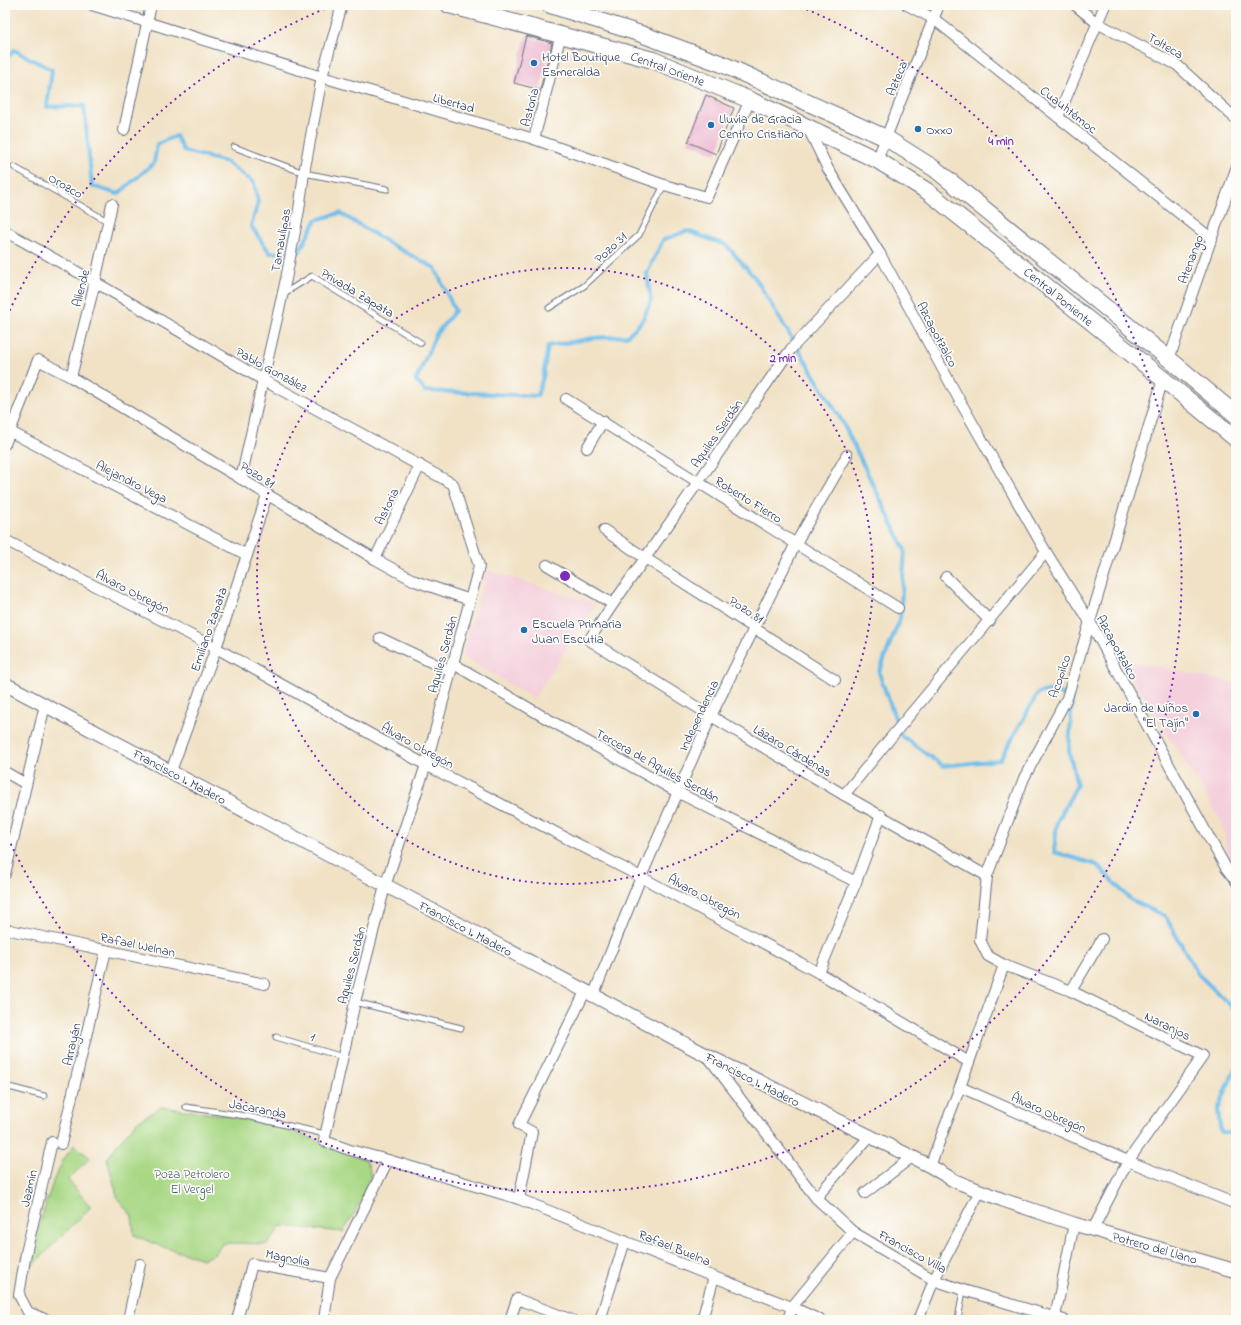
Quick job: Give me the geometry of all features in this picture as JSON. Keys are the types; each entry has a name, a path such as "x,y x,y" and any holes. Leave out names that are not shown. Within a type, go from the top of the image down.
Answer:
{"main road":[{"name":"Central Oriente","path":"449,5 653,60 750,100 877,160"},
{"name":"Central Oriente","path":"550,5 641,34 722,64 886,138"},
{"name":"Central Poniente","path":"886,138 935,170 1235,412"},
{"name":"Central Poniente","path":"877,160 927,190 1236,439"}],"street":[{"name":"Libertad","path":"92,5 322,77 534,139 664,185 708,197 750,100"},
{"path":"124,130 151,5"},
{"name":"Tamaulipas","path":"241,479 283,294 322,77 342,5"},
{"name":"Cuauhtémoc","path":"907,5 934,19 1212,239"},
{"name":"Azteca","path":"877,160 940,5"},
{"name":"Tolteca","path":"1075,5 1097,23 1177,65 1236,119"},
{"path":"1058,117 1105,5"},
{"name":"Astoria","path":"534,139 561,34"},
{"name":"Azcapotzalco","path":"808,128 828,169 880,254 961,403 1046,552 1090,622 1226,868 1236,881"},
{"name":"Atenango","path":"1169,359 1236,169"},
{"name":"Allende","path":"70,377 95,282 107,221 112,204"},
{"name":"Pablo González","path":"5,231 263,380 453,484 479,566"},
{"name":"Aquiles Serdán","path":"589,640 792,349 880,254"},
{"name":"Pozo 81","path":"8,430 38,360 70,377 375,559 416,581 470,600"},
{"name":"Acopilco","path":"1004,965 988,956 980,940 987,876 1024,778 1067,698 1163,379"},
{"name":"Roberto Fierro","path":"566,399 898,608"},
{"path":"1223,428 1235,412"},
{"path":"587,448 603,421"},
{"path":"5,444 8,430"},
{"name":"Alejandro Vega","path":"8,430 247,555"},
{"name":"Independencia","path":"519,1199 532,1132 519,1125 589,994 711,716 753,628 796,543 847,455"},
{"name":"Astoria","path":"375,559 420,465"},
{"name":"Emiliano Zapata","path":"171,771 216,648 266,495"},
{"name":"Pozo 81","path":"604,530 835,680"},
{"name":"Álvaro Obregón","path":"5,540 216,648 426,765 641,877 819,973 969,1062"},
{"path":"844,795 888,740 990,621 1046,552"},
{"path":"547,565 613,604"},
{"name":"Aquiles Serdán","path":"325,1134 355,1002 385,886 426,765 479,566"},
{"path":"946,577 990,621"},
{"name":"Tercera de Aquiles Serdán","path":"380,638 451,667 544,717 677,792 856,882"},
{"name":"Lázaro Cárdenas","path":"589,640 711,716 844,795 987,876"},
{"name":"Francisco I. Madero","path":"5,684 708,1056 930,1166 956,1181 1074,1224"},
{"path":"5,874 45,704"},
{"path":"5,772 26,784"},
{"path":"819,973 856,882 880,815"},
{"name":"Rafael Welnan","path":"5,929 265,984"},
{"path":"1071,991 1102,939"},
{"name":"Arrayán","path":"56,1143 106,950"},
{"path":"930,1166 1004,965"},
{"name":"Naranjos","path":"1004,965 1071,991 1203,1056 1128,1160 1093,1230"},
{"name":"Francisco Villa","path":"708,1056 816,1198 853,1232 934,1280 1060,1319 1074,1224"},
{"name":"Álvaro Obregón","path":"960,1087 1128,1160"},
{"path":"324,1320 330,1278 388,1160 350,1150 324,1141 325,1134"},
{"path":"816,1198 869,1137"},
{"name":"Jazmín","path":"47,1320 28,1312 19,1295 26,1254 56,1143"},
{"path":"865,1193 912,1157"},
{"name":"Rafael Buelna","path":"388,1160 519,1199 792,1307 820,1320"},
{"path":"1128,1160 1236,1204"},
{"path":"918,1320 934,1280 980,1191"},
{"name":"Potrero del Llano","path":"1074,1224 1236,1271"},
{"path":"788,1320 792,1307 853,1232"},
{"path":"600,1320 625,1241"},
{"path":"128,1320 140,1264"},
{"name":"Magnolia","path":"237,1320 252,1264 330,1278"},
{"path":"702,1320 714,1277"},
{"path":"510,1320 517,1299 572,1320"}],"lane":[{"path":"234,147 304,173 387,189"},
{"name":"Orozco","path":"14,167 107,221"},
{"name":"Pozo 31","path":"549,308 584,286 639,235 664,185"},
{"name":"Privada Zapata","path":"283,294 312,276 422,343"},
{"path":"355,1002 461,1028"},
{"name":"1","path":"276,1037 343,1057"},
{"path":"5,1086 44,1096"},
{"name":"Jacaranda","path":"186,1107 246,1116 325,1134"},
{"path":"958,1320 963,1290"}],"shaded area":[{"name":"Escuela Primaria Juan Escutia","path":"487,570 596,604 534,698 462,656"},
{"name":"Jardín de Niños \"El Tajín\"","path":"1122,660 1236,683 1236,873 1233,870 1229,859 1222,822"}],"green space":[{"name":"Poza Petrolero El Vergel","path":"161,1107 223,1115 285,1128 366,1160 370,1170 368,1185 355,1212 343,1232 281,1226 268,1244 223,1243 215,1254 203,1259 163,1247 134,1235 132,1216 118,1199 107,1159 119,1142 138,1121"},
{"path":"74,1145 90,1158 68,1180 91,1207 26,1272 34,1240 54,1179 64,1159"}],"building":[{"name":"Hotel Boutique Esmeralda","path":"526,36 552,43 540,90 514,83"},
{"name":"Lluvia de Gracia Centro Cristiano","path":"706,95 734,108 716,154 688,142"}],"waterway":[{"path":"5,61 14,50 52,70 47,107 84,106 92,186 118,194 154,163 157,144 176,136 184,151 226,162 254,183 258,203 251,226 270,253 299,252 316,220 340,213 392,245 435,268 455,311 436,334 416,380 425,391 537,396 543,377 548,346 593,338 627,336 642,321 651,301 647,273 663,240 687,231 726,245 756,279 843,423 905,550 900,618 879,673 901,735 943,766 1000,760 1038,693 1053,690 1072,700 1069,751 1077,785 1057,822 1054,852 1097,865 1131,900 1165,916 1198,974 1236,1011"},
{"path":"1236,1066 1218,1110 1221,1132 1236,1134"}],"place":[{"name":"Hotel Boutique Esmeralda","path":"534,63"},
{"name":"Lluvia de Gracia Centro Cristiano","path":"711,125"},
{"name":"Oxxo","path":"918,129"},
{"name":"Escuela Primaria Juan Escutia","path":"524,630"},
{"name":"Jardín de Niños \"El Tajín\"","path":"1196,714"}]}
